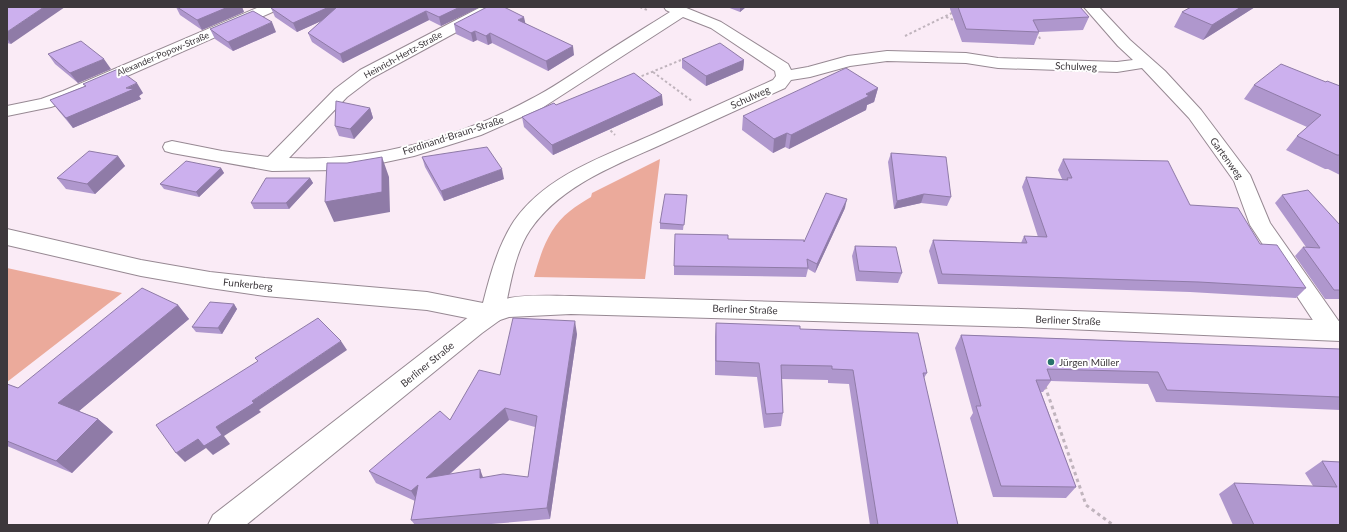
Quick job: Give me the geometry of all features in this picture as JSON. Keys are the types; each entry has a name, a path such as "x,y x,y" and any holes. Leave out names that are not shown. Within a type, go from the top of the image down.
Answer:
{"street":[{"name":"Alexander-Popow-Straße","path":"7,111 45,103 69,95 272,7"},
{"name":"Heinrich-Hertz-Straße","path":"272,164 341,93 366,74 492,7"},
{"name":"Gartenweg","path":"1091,7 1159,75 1195,114 1243,180 1260,225 1336,330"},
{"name":"Ferdinand-Braun-Straße","path":"172,147 240,161 272,164 320,165 368,161 420,148 464,134 506,118 537,103 676,9"},
{"path":"676,9 716,25 736,37 782,68 785,76"},
{"name":"Schulweg","path":"492,314 508,252 523,226 541,203 566,184 596,168 779,84 785,76 810,72 848,61 887,56 966,58 998,63 1117,67 1146,63"},
{"name":"Funkerberg","path":"7,237 141,268 210,280 427,301 492,314"},
{"name":"Berliner Straße","path":"223,525 474,326 492,314 506,308 519,306 612,306 1021,318 1336,330"}],"path":[{"path":"903,36 959,10"},
{"path":"946,16 954,21 962,21"},
{"path":"1035,28 1041,41"},
{"path":"632,80 689,57"},
{"path":"653,71 710,115"},
{"path":"606,126 616,136"},
{"path":"1043,379 1086,506 1113,525"}],"shaded area":[{"path":"660,159 645,279 534,277 551,232 563,217 591,197 592,193"},
{"path":"7,268 122,293 7,382"}],"building":[{"path":"7,7 44,7 7,32"},
{"path":"177,7 228,7 197,20"},
{"path":"329,7 293,23 271,8"},
{"path":"337,7 460,7 439,17 426,11 340,54 308,33"},
{"path":"487,7 504,7 524,17 518,20 573,46 546,61 490,33 486,36 475,31 471,33 454,24"},
{"path":"958,7 1080,7 1089,17 1033,20 1039,32 966,29"},
{"path":"1191,7 1241,7 1212,25 1182,12"},
{"path":"253,11 272,22 228,42 210,29"},
{"path":"81,41 104,59 70,73 48,54"},
{"path":"720,43 744,60 706,76 682,59"},
{"path":"1281,64 1340,86 1340,155 1337,155 1297,136 1321,115 1254,85"},
{"path":"846,68 878,88 866,94 869,96 791,135 787,133 774,139 743,116"},
{"path":"118,69 137,83 126,88 134,89 66,118 50,100 86,86 83,84"},
{"path":"634,73 662,95 552,145 522,117 554,103 556,105"},
{"path":"336,101 370,108 350,129 335,126"},
{"path":"487,147 502,169 441,191 422,157"},
{"path":"89,151 118,156 87,184 57,178"},
{"path":"891,153 946,157 951,197 924,194 897,201"},
{"path":"382,157 382,192 325,202 327,163 347,163"},
{"path":"1063,159 1168,161 1190,205 1238,208 1260,244 1277,245 1306,288 1199,282 942,274 933,240 1027,243 1024,236 1047,237 1026,177 1068,180 1067,178 1072,178"},
{"path":"186,161 221,168 196,192 160,184"},
{"path":"266,178 310,178 286,203 251,203"},
{"path":"1308,190 1340,225 1340,290 1334,290 1303,247 1320,248 1282,195"},
{"path":"826,193 847,199 817,264 807,259 808,268 674,266 675,234 728,235 728,239 804,240 804,242"},
{"path":"665,194 687,195 684,225 660,223"},
{"path":"855,246 896,247 902,273 859,271"},
{"path":"142,288 178,305 58,403 98,419 56,461 7,441 7,384 18,388"},
{"path":"210,302 234,304 218,328 192,327"},
{"path":"318,318 341,341 252,401 254,403 216,427 222,435 204,446 198,439 176,453 156,425 258,361 255,358"},
{"path":"513,318 575,321 547,508 411,520 418,485 411,491 369,471 440,411 450,420 479,370 500,375","holes":["505,408 537,416 528,477 503,474 480,478 480,469 426,478"]},
{"path":"716,323 800,326 800,329 918,333 927,373 923,373 958,525 878,525 853,370 832,369 832,366 781,365 783,413 766,414 759,363 716,361"},
{"path":"961,335 1340,349 1340,397 1167,390 1158,372 1047,369 1051,380 1036,380 1076,487 1001,486 976,406 981,406"},
{"path":"1322,461 1340,462 1340,525 1254,525 1234,483 1337,487"}],"place":[{"name":"Jürgen Müller","path":"1051,362"}]}
